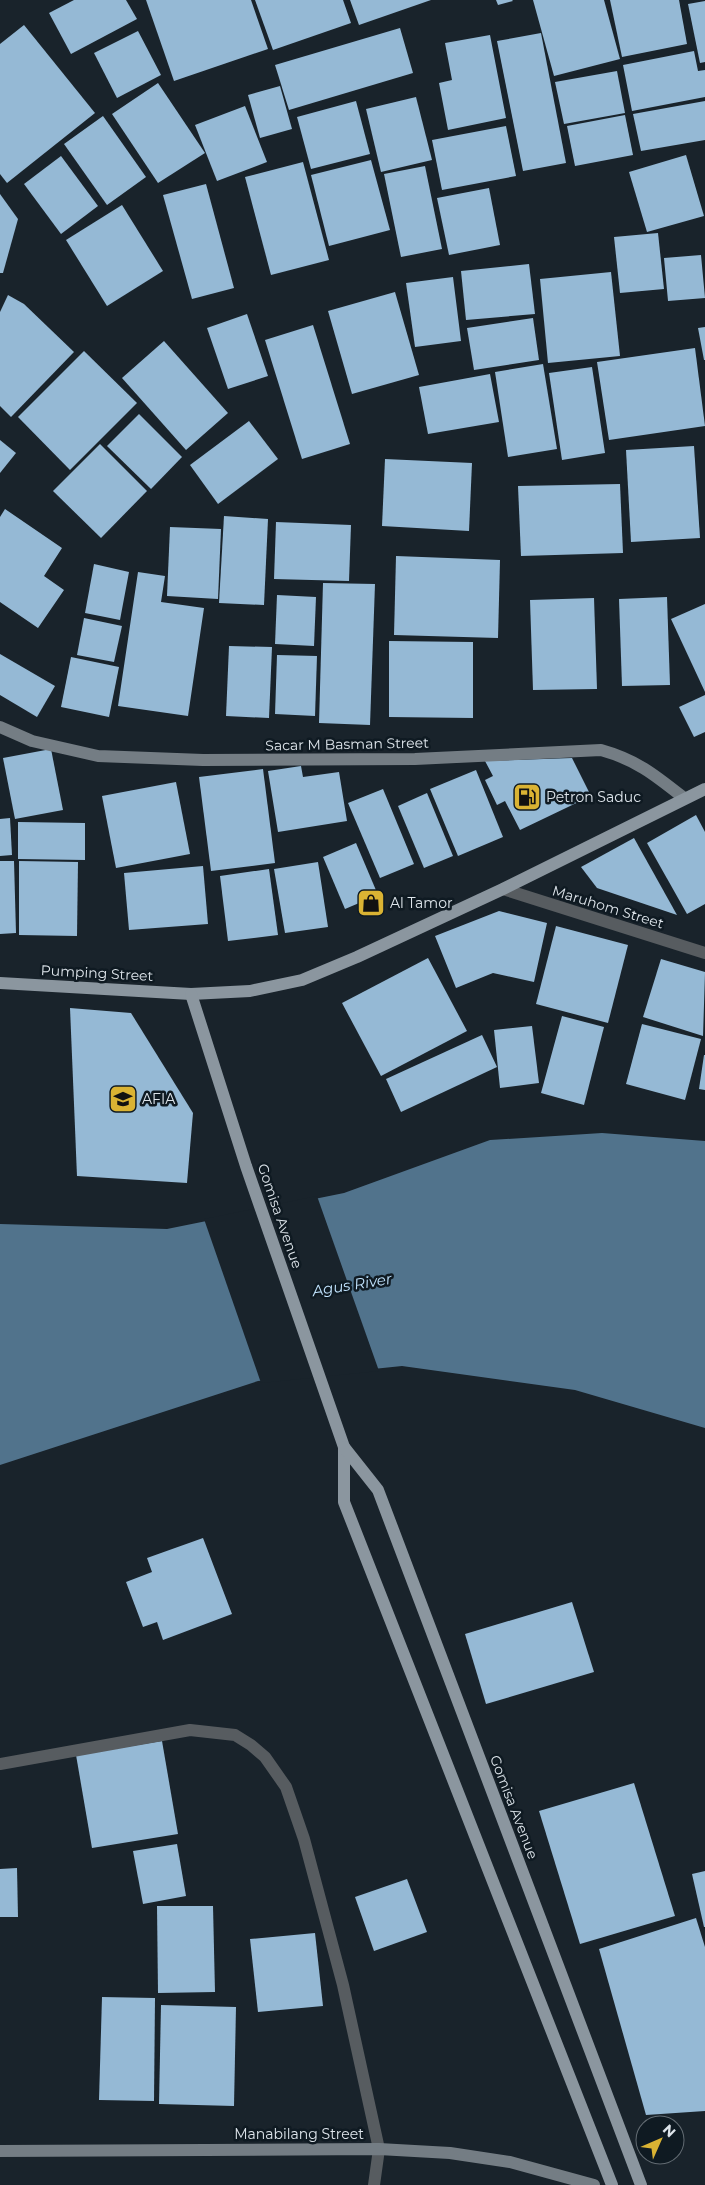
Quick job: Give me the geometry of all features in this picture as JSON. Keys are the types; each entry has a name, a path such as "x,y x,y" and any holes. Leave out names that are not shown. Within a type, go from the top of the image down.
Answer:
{"main road":[{"name":"Sacar M Basman Street","path":"0,727 32,740 98,756 204,760 415,759 601,750 626,757 650,772 684,798"},
{"name":"Pumping Street","path":"0,983 191,994 250,991 302,980 358,957 503,889 705,789"},
{"name":"Gomisa Avenue","path":"191,994 246,1166 344,1447 344,1502 612,2185"},
{"name":"Gomisa Avenue","path":"344,1447 378,1490 641,2185"},
{"name":"Manabilang Street","path":"0,2151 380,2149 450,2154 510,2162 594,2185"}],"street":[{"name":"Maruhom Street","path":"503,889 705,952"},
{"path":"0,1764 190,1730 235,1735 265,1757 286,1787 304,1839 343,1985 380,2149 374,2185"}],"water":[{"name":"Agus River","path":"602,1133 705,1141 705,1428 575,1390 402,1366 258,1381 0,1465 0,1224 167,1229 344,1193 490,1140"}],"pier":[{"path":"317,1196 379,1371 261,1383 204,1219"}],"building":[{"path":"74,0 126,0 137,19 71,54 49,13"},
{"path":"146,0 251,0 268,49 174,81"},
{"path":"255,0 343,0 351,23 273,50"},
{"path":"350,0 431,0 359,25"},
{"path":"496,0 512,0 513,1 498,5"},
{"path":"533,0 604,0 620,59 554,76"},
{"path":"610,0 679,0 687,44 622,57"},
{"path":"705,1 705,62 700,63 688,4"},
{"path":"24,25 95,113 7,183 0,174 0,44"},
{"path":"400,28 413,73 289,110 275,65"},
{"path":"138,31 161,75 117,98 94,53"},
{"path":"541,33 566,163 523,171 497,41"},
{"path":"490,35 506,118 448,130 439,83 452,80 445,43"},
{"path":"694,51 698,71 705,70 705,97 632,111 623,65"},
{"path":"617,71 625,113 564,124 555,82"},
{"path":"158,83 205,153 158,183 112,114"},
{"path":"280,86 292,129 260,138 248,95"},
{"path":"416,97 432,160 381,172 366,109"},
{"path":"356,101 370,154 311,169 297,117"},
{"path":"705,101 705,140 641,151 633,114"},
{"path":"245,106 267,162 217,181 195,125"},
{"path":"625,115 633,155 575,166 567,126"},
{"path":"103,116 146,177 107,205 64,144"},
{"path":"506,126 516,176 442,190 432,140"},
{"path":"686,155 704,216 647,232 629,172"},
{"path":"61,156 98,206 61,234 24,184"},
{"path":"371,160 390,230 329,246 311,175"},
{"path":"303,162 329,260 271,275 245,177"},
{"path":"425,166 442,249 401,257 384,174"},
{"path":"206,184 234,288 192,299 163,195"},
{"path":"489,188 500,245 449,255 437,198"},
{"path":"0,194 18,219 3,273 0,273"},
{"path":"122,205 163,271 107,306 66,240"},
{"path":"658,233 664,289 620,293 614,237"},
{"path":"701,255 705,298 668,301 664,258"},
{"path":"529,264 535,314 466,320 461,271"},
{"path":"611,272 620,356 548,363 540,279"},
{"path":"453,277 461,341 415,347 406,283"},
{"path":"395,292 419,375 352,394 328,311"},
{"path":"8,295 24,304 74,352 11,417 0,406 0,312"},
{"path":"247,314 268,376 228,389 207,328"},
{"path":"533,318 539,360 474,370 467,328"},
{"path":"313,325 350,444 302,459 265,340"},
{"path":"705,327 705,360 704,360 698,328"},
{"path":"164,341 228,413 186,450 122,378"},
{"path":"695,348 705,426 609,440 597,362"},
{"path":"84,351 137,403 70,470 18,417"},
{"path":"543,364 557,449 508,457 495,372"},
{"path":"592,367 605,453 562,460 549,373"},
{"path":"490,374 499,422 428,434 419,387"},
{"path":"139,414 182,457 151,489 107,446"},
{"path":"249,421 278,459 218,504 190,465"},
{"path":"0,440 16,453 0,473"},
{"path":"100,444 147,491 101,538 53,491"},
{"path":"694,446 700,538 631,542 626,450"},
{"path":"385,459 472,463 469,531 382,526"},
{"path":"620,484 623,553 521,556 518,486"},
{"path":"5,509 62,548 44,576 64,590 38,628 0,602 0,517"},
{"path":"224,516 268,519 264,605 219,603"},
{"path":"276,522 351,525 349,581 274,579"},
{"path":"170,527 221,529 218,599 167,596"},
{"path":"396,556 500,560 498,638 394,635"},
{"path":"94,564 129,572 120,620 85,613"},
{"path":"138,572 165,576 161,602 204,608 188,716 118,706"},
{"path":"323,583 375,584 370,725 319,723"},
{"path":"277,595 316,597 314,646 275,644"},
{"path":"667,597 670,685 622,686 619,599"},
{"path":"594,598 597,689 533,690 530,600"},
{"path":"705,604 705,692 671,619"},
{"path":"84,618 122,626 114,662 77,655"},
{"path":"389,641 473,642 473,718 389,717"},
{"path":"229,646 272,647 269,718 226,716"},
{"path":"0,654 55,686 37,717 0,695"},
{"path":"277,655 317,656 315,716 275,714"},
{"path":"71,657 119,667 109,717 61,707"},
{"path":"705,695 705,732 694,737 679,707"},
{"path":"51,749 63,810 15,819 3,758"},
{"path":"572,758 591,796 520,830 505,801 497,805 485,780 493,776 485,761"},
{"path":"301,766 303,777 339,772 347,821 278,832 268,771"},
{"path":"263,769 275,863 211,871 199,777"},
{"path":"476,770 503,837 458,856 430,789"},
{"path":"176,782 190,854 116,868 102,796"},
{"path":"383,789 414,864 380,878 348,803"},
{"path":"427,793 453,856 424,868 398,806"},
{"path":"696,815 705,832 705,904 687,914 647,843"},
{"path":"10,818 12,855 0,856 0,819"},
{"path":"18,822 85,823 85,860 18,859"},
{"path":"634,838 677,915 597,888 581,867"},
{"path":"356,843 378,895 345,909 323,857"},
{"path":"0,861 14,861 16,933 0,934"},
{"path":"19,861 78,862 77,936 19,935"},
{"path":"318,862 328,927 285,933 274,869"},
{"path":"203,866 208,924 129,930 124,873"},
{"path":"269,869 278,935 228,941 220,876"},
{"path":"499,911 547,923 534,982 493,973 456,988 435,936"},
{"path":"556,926 628,945 608,1023 536,1004"},
{"path":"428,958 467,1031 381,1076 342,1003"},
{"path":"661,959 705,972 703,1036 643,1017"},
{"path":"70,1008 131,1013 193,1113 187,1183 77,1176"},
{"path":"562,1016 604,1027 584,1105 541,1093"},
{"path":"642,1024 701,1039 685,1100 626,1084"},
{"path":"532,1026 539,1083 500,1088 494,1030"},
{"path":"482,1035 497,1067 401,1112 386,1079"},
{"path":"705,1055 705,1090 699,1089"},
{"path":"203,1538 232,1614 163,1640 157,1622 143,1627 126,1582 152,1572 147,1558"},
{"path":"572,1602 594,1672 486,1704 465,1634"},
{"path":"162,1741 178,1834 92,1848 76,1755"},
{"path":"634,1783 675,1916 580,1944 539,1811"},
{"path":"177,1844 186,1896 143,1904 133,1851"},
{"path":"17,1868 18,1917 0,1917 0,1869"},
{"path":"705,1871 705,1927 704,1927 692,1874"},
{"path":"407,1879 427,1932 374,1951 355,1897"},
{"path":"157,1906 213,1906 215,1992 158,1993"},
{"path":"696,1918 705,1947 705,2111 646,2115 599,1949"},
{"path":"315,1933 323,2006 258,2012 250,1939"},
{"path":"102,1997 155,1998 154,2101 99,2100"},
{"path":"161,2005 236,2007 234,2106 159,2104"}],"place":[{"name":"Petron Saduc","path":"527,797"},
{"name":"Al Tamor","path":"371,903"},
{"name":"AFIA","path":"123,1099"}]}
